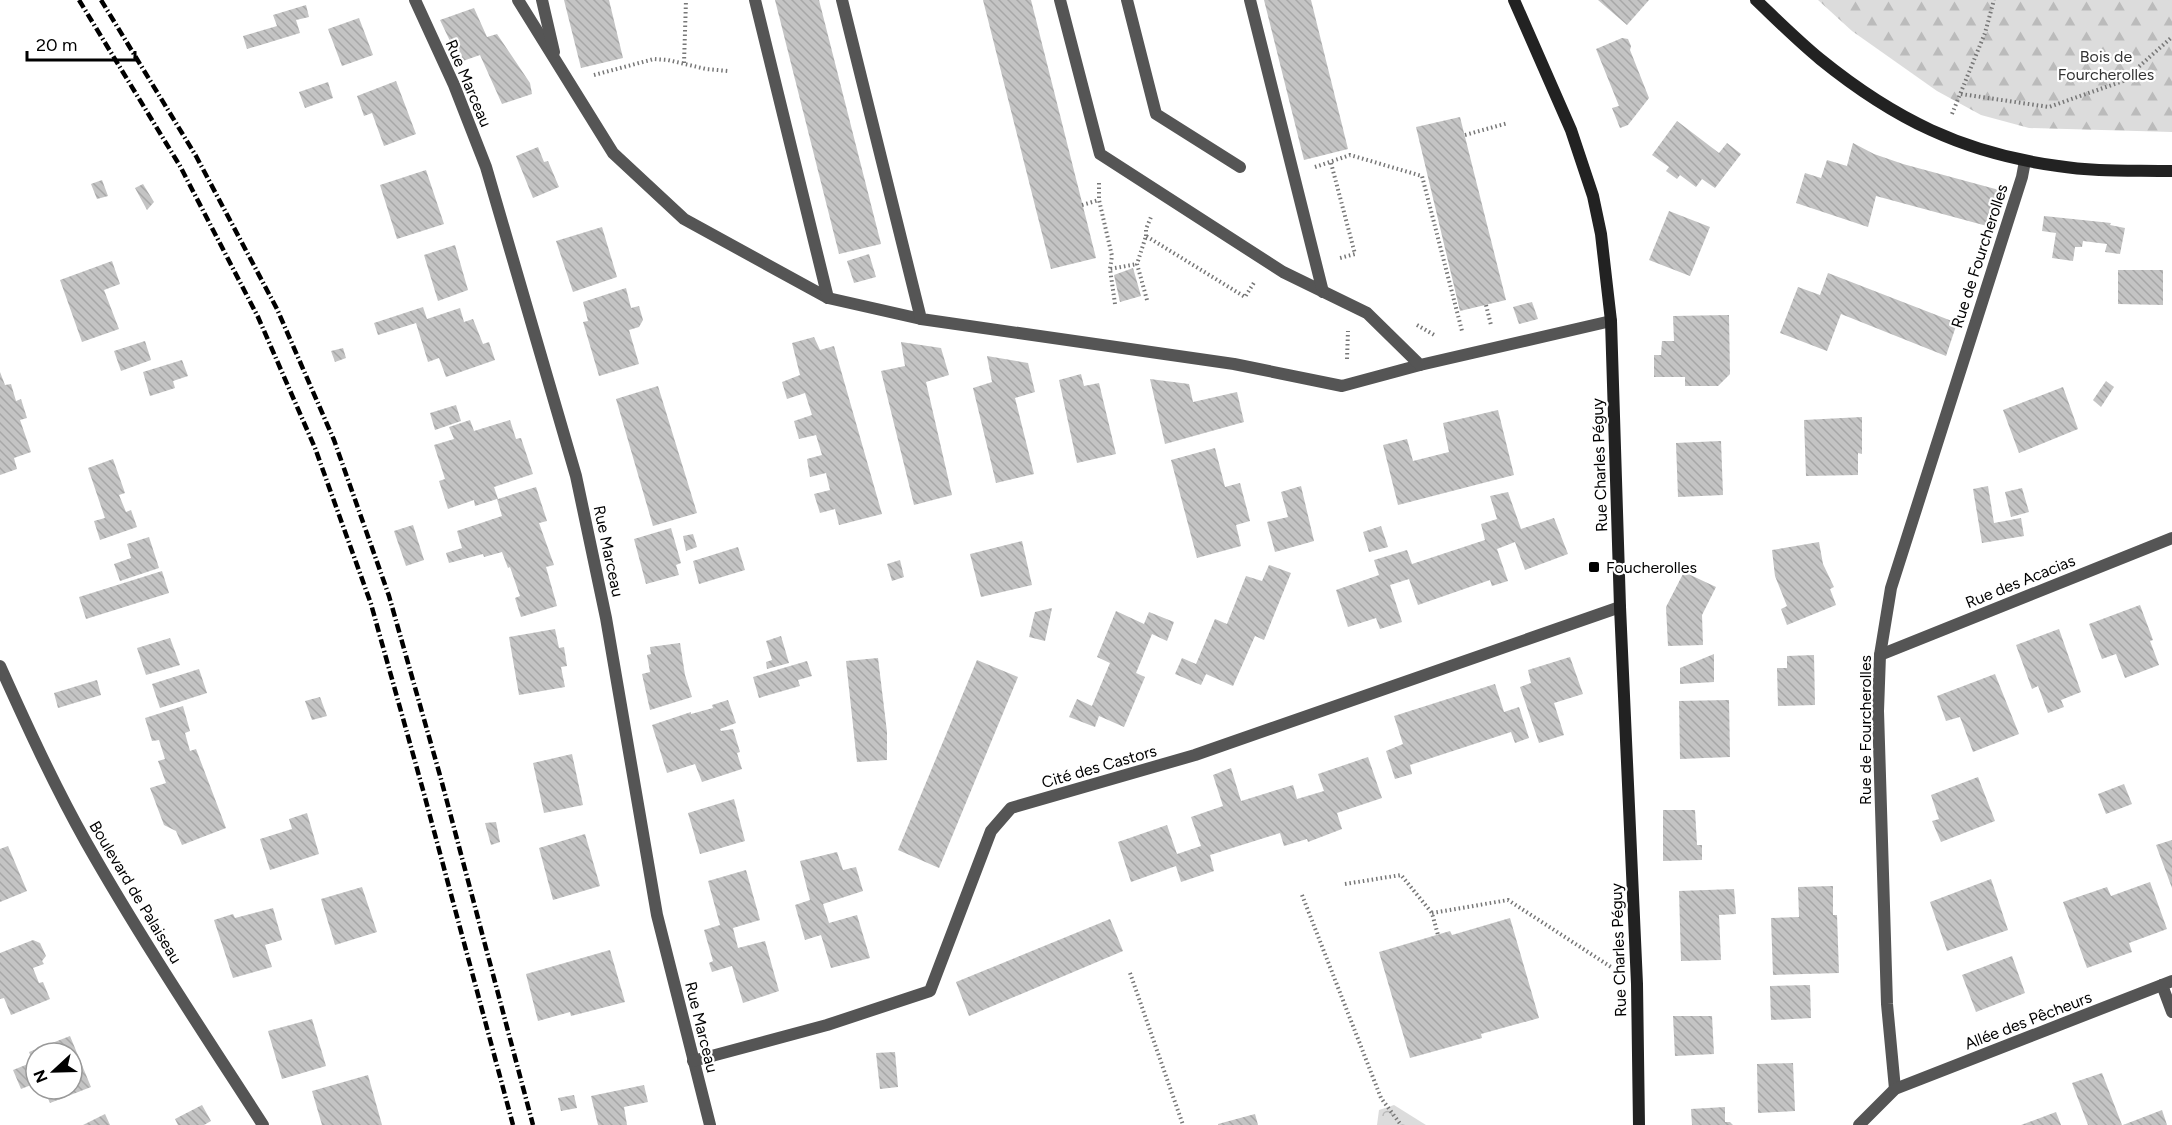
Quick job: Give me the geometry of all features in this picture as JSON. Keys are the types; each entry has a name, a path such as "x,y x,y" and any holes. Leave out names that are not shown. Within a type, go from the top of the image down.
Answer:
{"street":[{"name":"Rue Marceau","path":"415,0 454,85 486,167 576,476 606,618 657,915 710,1125"},
{"path":"518,0 613,153 684,219 828,298 921,319 1234,364 1342,386 1420,365 1611,321"},
{"path":"542,0 556,62"},
{"path":"755,0 828,298"},
{"path":"842,0 921,319"},
{"path":"1060,0 1100,154 1283,272 1367,313 1420,365"},
{"path":"1127,0 1156,114 1240,167"},
{"path":"1250,0 1323,292"},
{"name":"Rue Charles Péguy","path":"1514,0 1571,130 1593,196 1601,234 1611,321 1620,607 1637,984 1639,1125"},
{"path":"1756,0 1819,58 1878,102 1914,123 1964,144 2060,167 2172,171"},
{"name":"Rue de Fourcherolles","path":"1895,1089 1887,1004 1878,711 1880,655 1891,588 2022,177 2025,160"},
{"name":"Rue des Acacias","path":"1880,655 2172,538"},
{"name":"Cité des Castors","path":"693,1061 827,1025 930,991 991,831 1011,808 1195,755 1620,607"},
{"name":"Boulevard de Palaiseau","path":"0,666 35,744 85,841 131,921 263,1125"},
{"path":"2167,983 2172,1012"},
{"name":"Allée des Pêcheurs","path":"1895,1089 2167,983"},
{"path":"1859,1125 1895,1089"}],"path":[{"path":"684,63 686,0"},
{"path":"1951,118 1985,33 1994,0"},
{"path":"1961,94 2049,107 2123,81 2172,37"},
{"path":"613,70 654,59 728,71"},
{"path":"1465,135 1508,123"},
{"path":"1311,168 1350,155 1425,176 1464,340"},
{"path":"1331,163 1355,254 1338,259"},
{"path":"1101,175 1099,200 1112,256 1110,269 1115,304"},
{"path":"1082,205 1099,200"},
{"path":"1148,300 1137,264 1146,229 1155,210"},
{"path":"1146,236 1245,297 1260,273"},
{"path":"1110,269 1137,264"},
{"path":"1410,321 1439,338"},
{"path":"1347,363 1348,328"},
{"path":"1345,884 1401,875 1432,913 1438,935"},
{"path":"1302,895 1381,1098 1401,1125"},
{"path":"1432,913 1508,900 1637,984"},
{"path":"1130,973 1183,1125"}],"green space":[{"name":"Bois de Fourcherolles","path":"1818,0 2172,0 2172,132 2029,128 1981,115 1937,91 1852,31"},
{"path":"1394,1105 1426,1125 1377,1125 1379,1110"}],"building":[{"path":"564,0 609,0 623,58 581,68"},
{"path":"775,0 819,0 881,244 839,254"},
{"path":"983,0 1031,0 1096,258 1051,269"},
{"path":"1264,0 1311,0 1348,149 1304,160"},
{"path":"1598,0 1649,0 1627,25"},
{"path":"306,5 309,17 296,20 300,33 247,49 243,36 277,26 273,15"},
{"path":"474,8 487,37 497,34 530,83 532,94 502,104 480,55 460,62 440,20"},
{"path":"359,18 373,55 342,66 328,29"},
{"path":"1622,38 1628,39 1630,50 1649,98 1628,125 1620,128 1612,108 1619,106 1596,49"},
{"path":"396,81 416,134 384,146 372,113 364,116 357,96"},
{"path":"328,82 333,98 305,108 299,92"},
{"path":"1460,117 1506,300 1460,311 1416,127"},
{"path":"1677,121 1719,153 1727,143 1741,154 1715,188 1702,179 1696,187 1680,175 1677,179 1666,171 1669,167 1652,155"},
{"path":"1853,143 1874,154 1903,164 1999,190 1987,226 1876,196 1868,227 1796,203 1805,173 1821,178 1827,160 1847,166"},
{"path":"538,147 544,162 548,161 559,187 533,198 516,156"},
{"path":"426,170 444,224 397,239 380,185"},
{"path":"102,180 108,196 97,199 91,184"},
{"path":"143,184 154,202 147,210 135,188"},
{"path":"1669,211 1710,227 1690,276 1649,260"},
{"path":"2044,216 2111,223 2110,225 2125,228 2120,254 2105,252 2107,244 2083,241 2082,247 2075,247 2073,261 2052,258 2056,233 2042,231"},
{"path":"602,227 617,277 573,292 556,241"},
{"path":"455,245 468,290 438,301 424,255"},
{"path":"869,254 876,277 854,283 847,261"},
{"path":"112,261 120,284 104,290 119,329 82,342 60,280"},
{"path":"1133,268 1141,296 1120,302 1114,275"},
{"path":"2118,270 2163,270 2163,305 2118,304"},
{"path":"1828,273 1957,323 1946,356 1841,314 1827,351 1780,333 1798,287 1820,295"},
{"path":"626,288 631,308 639,306 643,320 639,327 629,330 639,364 599,376 583,322 588,321 583,302"},
{"path":"1532,302 1538,319 1519,324 1513,307"},
{"path":"423,307 427,319 460,308 464,322 473,319 483,344 489,342 495,360 446,377 439,358 428,362 416,323 378,335 374,323"},
{"path":"1729,315 1730,374 1718,386 1685,386 1685,377 1654,377 1654,355 1661,355 1662,341 1674,341 1673,316"},
{"path":"814,337 820,350 834,346 882,514 839,525 835,509 820,513 814,494 830,490 826,473 810,477 807,459 822,455 816,435 799,439 794,421 812,415 805,393 787,399 782,382 800,375 792,343"},
{"path":"145,341 151,360 121,371 114,351"},
{"path":"901,342 941,348 949,375 926,382 952,495 914,505 881,371 905,366"},
{"path":"343,348 346,358 335,362 331,351"},
{"path":"987,356 1028,363 1035,392 1015,398 1034,474 996,483 973,388 992,382"},
{"path":"182,360 188,376 173,381 175,388 150,396 143,372"},
{"path":"0,372 5,385 11,384 16,401 21,399 27,418 20,420 31,452 14,458 17,469 0,475"},
{"path":"1081,374 1084,386 1099,383 1116,454 1077,463 1059,380"},
{"path":"1150,379 1189,384 1193,402 1237,392 1244,422 1165,444"},
{"path":"2106,381 2114,387 2101,407 2093,400"},
{"path":"658,386 697,513 653,526 616,399"},
{"path":"2063,387 2078,429 2019,453 2003,410"},
{"path":"456,405 461,421 435,430 430,413"},
{"path":"1498,410 1514,475 1398,505 1383,445 1407,439 1413,461 1449,452 1443,423"},
{"path":"1862,417 1862,454 1858,453 1858,475 1806,476 1804,420"},
{"path":"470,420 474,431 510,420 516,439 521,438 533,474 494,487 498,499 536,487 547,521 539,523 554,565 546,567 557,606 521,617 515,598 520,596 502,552 484,557 483,554 449,563 446,553 462,548 457,531 502,516 497,499 475,506 474,500 448,509 439,481 445,479 434,445 454,439 449,427"},
{"path":"1721,441 1723,495 1678,497 1676,443"},
{"path":"1215,448 1225,487 1240,483 1250,521 1236,525 1241,546 1197,558 1171,460"},
{"path":"113,459 125,493 119,495 126,512 131,510 137,527 100,540 94,521 105,518 88,468"},
{"path":"1301,486 1314,541 1275,552 1267,522 1288,517 1281,492"},
{"path":"1988,486 1994,523 2021,518 2024,536 1982,543 1973,489"},
{"path":"2022,488 2029,512 2011,517 2005,492"},
{"path":"1508,492 1521,529 1554,518 1568,554 1525,570 1515,542 1497,549 1508,581 1492,586 1490,580 1418,605 1409,579 1390,585 1402,622 1380,629 1376,618 1348,627 1336,590 1379,575 1374,560 1407,550 1412,564 1485,540 1481,524 1497,519 1490,496"},
{"path":"413,525 424,560 406,566 394,531"},
{"path":"1381,526 1388,547 1369,552 1363,532"},
{"path":"671,528 681,563 676,565 679,575 646,584 634,539"},
{"path":"693,534 697,547 686,551 683,536"},
{"path":"149,537 159,568 120,581 114,564 131,558 127,544"},
{"path":"1022,541 1032,585 981,597 970,554"},
{"path":"1819,542 1823,564 1834,587 1830,589 1836,605 1787,625 1781,609 1787,606 1775,576 1772,550"},
{"path":"738,547 745,570 699,584 693,561"},
{"path":"900,560 904,577 892,581 887,564"},
{"path":"1269,565 1291,573 1264,640 1255,636 1233,686 1206,674 1201,685 1175,674 1182,658 1196,664 1215,619 1227,624 1246,576 1262,581"},
{"path":"162,571 169,593 86,619 79,597"},
{"path":"1684,572 1716,587 1702,615 1703,645 1668,646 1666,607"},
{"path":"2140,605 2153,640 2150,641 2159,665 2125,678 2116,654 2102,659 2089,624"},
{"path":"1052,608 1045,641 1029,637 1035,612"},
{"path":"1116,611 1144,624 1149,612 1174,622 1167,641 1152,634 1136,673 1145,677 1124,727 1099,716 1095,727 1069,717 1077,699 1092,706 1110,663 1097,657"},
{"path":"555,629 559,648 564,647 567,666 561,667 565,687 519,695 509,637"},
{"path":"2059,629 2081,692 2061,700 2064,707 2048,713 2038,686 2032,689 2016,645"},
{"path":"781,636 789,663 767,669 766,662 772,660 766,641"},
{"path":"170,638 180,665 146,675 137,648"},
{"path":"680,643 685,675 692,697 650,710 642,674 650,672 647,655 651,654 650,647"},
{"path":"1714,654 1714,682 1680,684 1680,668"},
{"path":"1814,655 1815,705 1778,706 1777,668 1787,668 1787,656"},
{"path":"1570,657 1583,694 1554,703 1564,735 1539,743 1520,687 1531,683 1528,670"},
{"path":"878,658 887,732 887,760 857,762 846,661"},
{"path":"977,660 1018,677 939,868 898,850"},
{"path":"807,661 812,676 798,680 800,686 759,698 753,677"},
{"path":"199,669 207,693 160,708 152,684"},
{"path":"1995,674 2019,734 1973,752 1960,717 1946,721 1937,696"},
{"path":"97,680 101,695 58,708 54,693"},
{"path":"1495,684 1504,712 1519,707 1529,738 1515,743 1511,732 1410,765 1412,774 1395,779 1386,751 1403,744 1394,716"},
{"path":"320,697 327,716 312,720 305,701"},
{"path":"728,700 736,723 720,729 721,731 733,729 742,769 702,782 695,764 667,773 652,725 691,712 691,714 713,708 712,705"},
{"path":"1729,700 1730,757 1680,759 1679,701"},
{"path":"183,706 190,731 185,733 190,751 196,749 226,828 182,845 176,831 164,825 150,788 166,783 158,761 165,759 159,740 152,741 145,718"},
{"path":"572,754 583,805 544,813 533,763"},
{"path":"1368,757 1382,798 1337,813 1342,829 1308,842 1307,839 1284,846 1280,833 1210,855 1214,871 1181,882 1176,866 1131,882 1118,842 1167,825 1177,854 1201,846 1191,817 1223,806 1213,775 1231,768 1241,801 1293,785 1297,799 1324,791 1318,774"},
{"path":"1978,777 1995,821 1941,842 1932,821 1939,819 1931,795"},
{"path":"2124,784 2132,804 2106,814 2098,794"},
{"path":"734,799 745,841 700,854 688,813"},
{"path":"1663,810 1695,810 1697,845 1702,845 1702,860 1663,861"},
{"path":"307,813 319,854 270,870 260,839 292,829 289,819"},
{"path":"496,822 500,842 491,845 485,823"},
{"path":"585,834 600,886 553,900 539,848"},
{"path":"2172,840 2172,888 2156,845"},
{"path":"8,846 27,891 0,902 0,849"},
{"path":"837,852 843,870 856,867 863,891 823,904 829,923 857,915 870,958 831,968 821,935 805,940 795,905 810,900 800,861"},
{"path":"746,870 760,920 733,928 738,948 765,941 779,991 743,1003 732,966 712,972 709,963 713,961 704,930 720,925 708,881"},
{"path":"1991,879 2008,930 1947,951 1930,902"},
{"path":"2150,882 2167,929 2129,943 2132,952 2087,968 2063,902 2107,887 2111,896"},
{"path":"1833,886 1833,915 1837,915 1839,973 1773,975 1771,918 1799,917 1798,887"},
{"path":"362,887 377,932 335,945 321,899"},
{"path":"1734,889 1736,914 1719,915 1721,960 1681,961 1679,891"},
{"path":"273,908 282,940 265,945 272,967 233,978 214,920 233,914 235,918"},
{"path":"1510,918 1539,1018 1481,1034 1482,1038 1410,1058 1379,952 1450,931 1452,935"},
{"path":"1110,919 1123,951 969,1016 956,982"},
{"path":"33,940 40,943 46,956 42,961 44,964 33,968 39,983 43,982 50,999 11,1015 4,998 0,999 0,953"},
{"path":"610,950 625,1002 571,1016 570,1012 538,1021 526,974"},
{"path":"2012,956 2025,993 1976,1012 1962,975"},
{"path":"1810,985 1811,1018 1771,1020 1770,986"},
{"path":"1673,1016 1712,1016 1714,1054 1675,1056"},
{"path":"312,1019 326,1066 282,1079 268,1031"},
{"path":"70,1036 72,1041 57,1041"},
{"path":"895,1052 898,1087 880,1089 876,1053"},
{"path":"1793,1063 1795,1111 1758,1113 1757,1064"},
{"path":"24,1066 24,1088 21,1089 13,1070"},
{"path":"84,1070 91,1087 84,1090"},
{"path":"2102,1073 2122,1125 2088,1125 2072,1083"},
{"path":"368,1075 382,1125 322,1125 312,1091"},
{"path":"644,1085 648,1102 624,1107 627,1125 598,1125 591,1096"},
{"path":"574,1095 577,1108 561,1111 558,1098"},
{"path":"202,1105 211,1121 204,1125 178,1125 175,1119"},
{"path":"1725,1107 1725,1122 1733,1125 1692,1125 1691,1109"},
{"path":"2162,1110 2167,1125 2123,1125"},
{"path":"2056,1112 2061,1125 2021,1125"},
{"path":"105,1114 110,1125 83,1125"},
{"path":"1255,1114 1258,1125 1218,1125 1218,1124"}],"railway":[{"path":"79,0 180,166 258,317 315,448 371,604 513,1125"},
{"path":"101,0 196,156 277,309 334,440 389,596 441,779 533,1125"}],"place":[{"name":"Foucherolles","path":"1594,567"}]}
